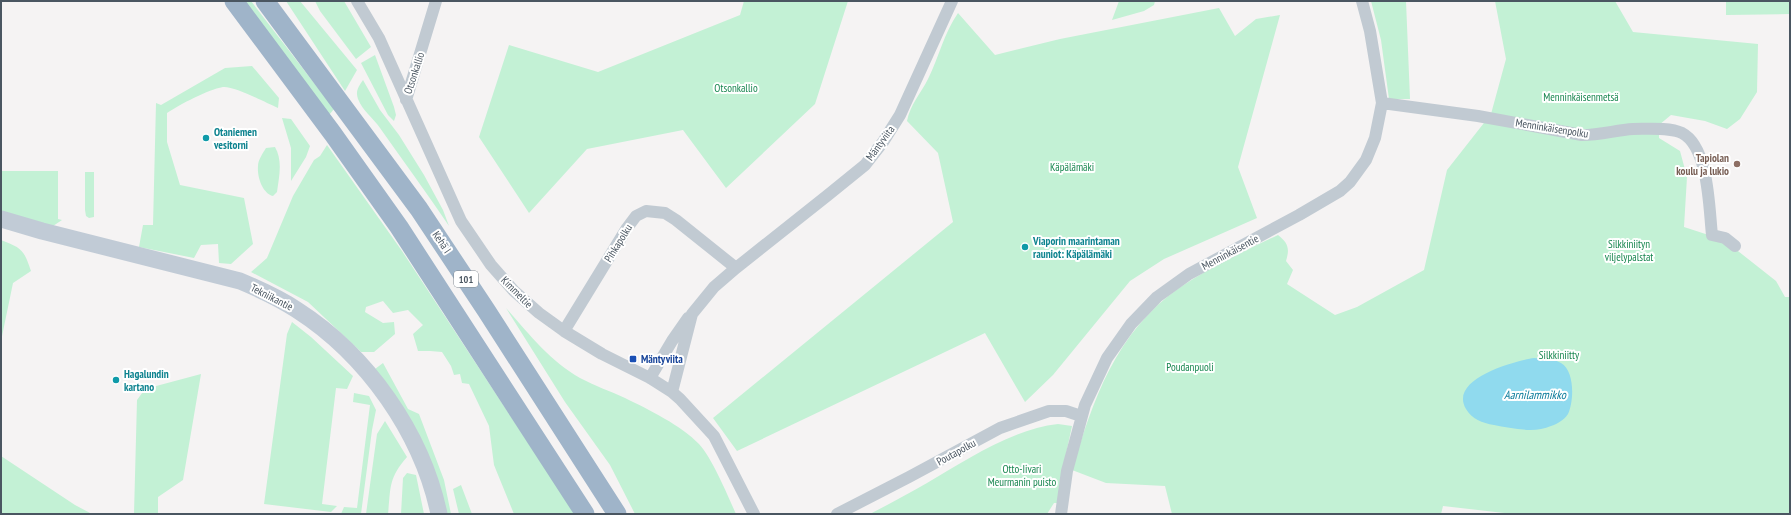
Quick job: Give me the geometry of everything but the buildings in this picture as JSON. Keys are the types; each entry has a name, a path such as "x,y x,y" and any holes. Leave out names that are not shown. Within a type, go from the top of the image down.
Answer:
{"highway":[{"name":"101","path":"234,1 333,134 399,227 585,514"},
{"name":"Kehä I","path":"265,1 419,209 486,310 617,514"}],"main road":[{"name":"Tekniikantie","path":"1,219 42,231 240,281 259,289 297,310 341,345 371,377 390,402 421,456 430,478 439,514"}],"street":[{"name":"Kimmeltie","path":"357,1 379,38 465,227 491,265 514,291 539,313 564,331 602,354 650,378 672,392 714,436 754,514"},
{"name":"Otsonkallio","path":"406,100 436,1"},
{"name":"Mäntyviita","path":"650,378 678,332 714,287 865,164 889,133 904,107 952,1"},
{"name":"Menninkäisentie","path":"1061,514 1067,471 1081,416 1090,392 1107,358 1131,324 1157,297 1189,274 1329,198 1350,182 1366,160 1375,138 1382,103 1370,31 1362,1"},
{"name":"Menninkäisenpolku","path":"1382,103 1478,116 1582,135 1597,135 1632,129 1656,129 1680,133 1691,141 1700,156 1704,170 1712,236 1725,238 1735,246"},
{"name":"Pihkapolku","path":"564,331 627,228 636,216 646,211 654,211 670,216 736,268"},
{"name":"Mäntyviita","path":"672,392 692,314"},
{"name":"Poutapolku","path":"837,514 1000,428 1049,411 1066,411 1081,416"}],"green space":[{"path":"244,1 251,1 334,109 329,115"},
{"path":"286,1 300,1 357,70 345,91"},
{"path":"315,1 344,1 371,47 356,59 320,11"},
{"name":"Otsonkallio","path":"744,1 848,1 815,104 726,188 683,130 587,149 529,213 479,137 509,45 598,72 740,15"},
{"path":"1119,1 1155,1 1154,5 1144,11 1112,20"},
{"path":"1371,1 1406,1 1410,99 1389,99 1381,40"},
{"name":"Silkkiniitty","path":"1495,1 1615,1 1633,32 1758,44 1757,92 1740,119 1727,129 1705,121 1671,115 1659,125 1659,138 1680,151 1687,177 1684,227 1724,240 1776,281 1785,297 1790,297 1790,514 1513,514 1443,506 1441,514 1172,514 1165,486 1106,483 1072,470 1098,393 1123,346 1139,325 1157,306 1179,288 1215,266 1278,235 1286,243 1288,253 1286,261 1293,270 1287,284 1335,315 1357,307 1424,270 1447,170 1491,114 1506,59"},
{"path":"1726,1 1790,1 1790,14 1726,15"},
{"name":"Käpälämäki","path":"1219,8 1235,36 1256,19 1280,15 1238,167 1257,218 1164,259 1130,281 1053,375 1025,402 985,333 737,451 713,418 953,222 938,153 907,121 908,115 932,71 945,37 958,13 995,55 1060,39"},
{"path":"375,55 394,107 396,115 394,121 388,115 361,63"},
{"path":"252,66 279,98 278,108 228,87 209,91 167,113 167,142 180,185 244,198 253,244 231,264 219,263 218,244 201,245 194,258 139,247 143,225 153,225 156,103 161,105 225,68"},
{"path":"363,80 380,110 399,135 424,175 443,210 449,226 375,121 365,111 360,103 357,96 357,91"},
{"path":"282,118 291,119 310,146 306,157 291,181 291,148"},
{"path":"327,145 402,251 575,514 514,514 494,465 489,426 469,384 462,383 460,374 454,375 451,366 442,352 418,351 413,334 423,325 408,310 393,313 383,301 366,307 365,312 383,323 394,322 395,334 374,352 361,352 308,302 251,272 267,258 293,196 314,160 320,156"},
{"path":"275,147 279,158 280,169 277,192 273,196 263,188 261,184 258,174 258,164 266,148"},
{"path":"1,171 58,171 58,219 62,220 53,226 1,211"},
{"path":"85,172 94,172 94,217 89,218 86,216 85,210"},
{"path":"1,240 14,245 24,254 31,271 13,283 1,341"},
{"path":"506,308 549,355 569,371 586,381 625,398 654,413 674,424 692,437 709,458 736,514 635,514 610,465 565,402"},
{"path":"292,322 311,337 353,376 347,389 336,388 322,504 337,506 331,512 264,504 287,334"},
{"path":"383,363 408,409 419,414 444,480 451,514 445,514 375,369"},
{"path":"201,374 183,480 158,497 158,514 134,514 137,400 145,389"},
{"path":"354,393 369,396 376,410 361,514 341,514 344,507 357,508 370,405 353,402"},
{"path":"385,421 407,457 396,471 393,478 390,490 388,514 366,514 377,434"},
{"name":"Otto-Iivari Meurmanin puisto","path":"1058,424 1072,426 1060,482 1058,503 1054,503 1047,514 870,514 990,447 1024,432"},
{"path":"1,456 75,505 92,514 1,514"},
{"path":"407,473 416,475 424,514 401,514 403,478"},
{"path":"461,485 472,514 459,514 453,489"}],"water":[{"name":"Aarnilammikko","path":"1534,358 1558,361 1566,367 1569,373 1572,387 1571,402 1568,414 1562,420 1556,424 1537,430 1522,430 1485,423 1474,418 1468,412 1463,398 1466,389 1475,380 1486,373 1499,368"}],"place":[{"name":"Otaniemen vesitorni","path":"206,138"},
{"name":"Tapiolan koulu ja lukio","path":"1737,164"},
{"name":"Viaporin maarintaman rauniot: Käpälämäki","path":"1025,247"},
{"name":"Mäntyviita","path":"633,359"},
{"name":"Hagalundin kartano","path":"116,380"}],"park label":[{"name":"Menninkäisenmetsä","path":"1581,97"},
{"name":"Silkkiniityn viljelypalstat","path":"1629,250"},
{"name":"Poudanpuoli","path":"1190,367"}]}
